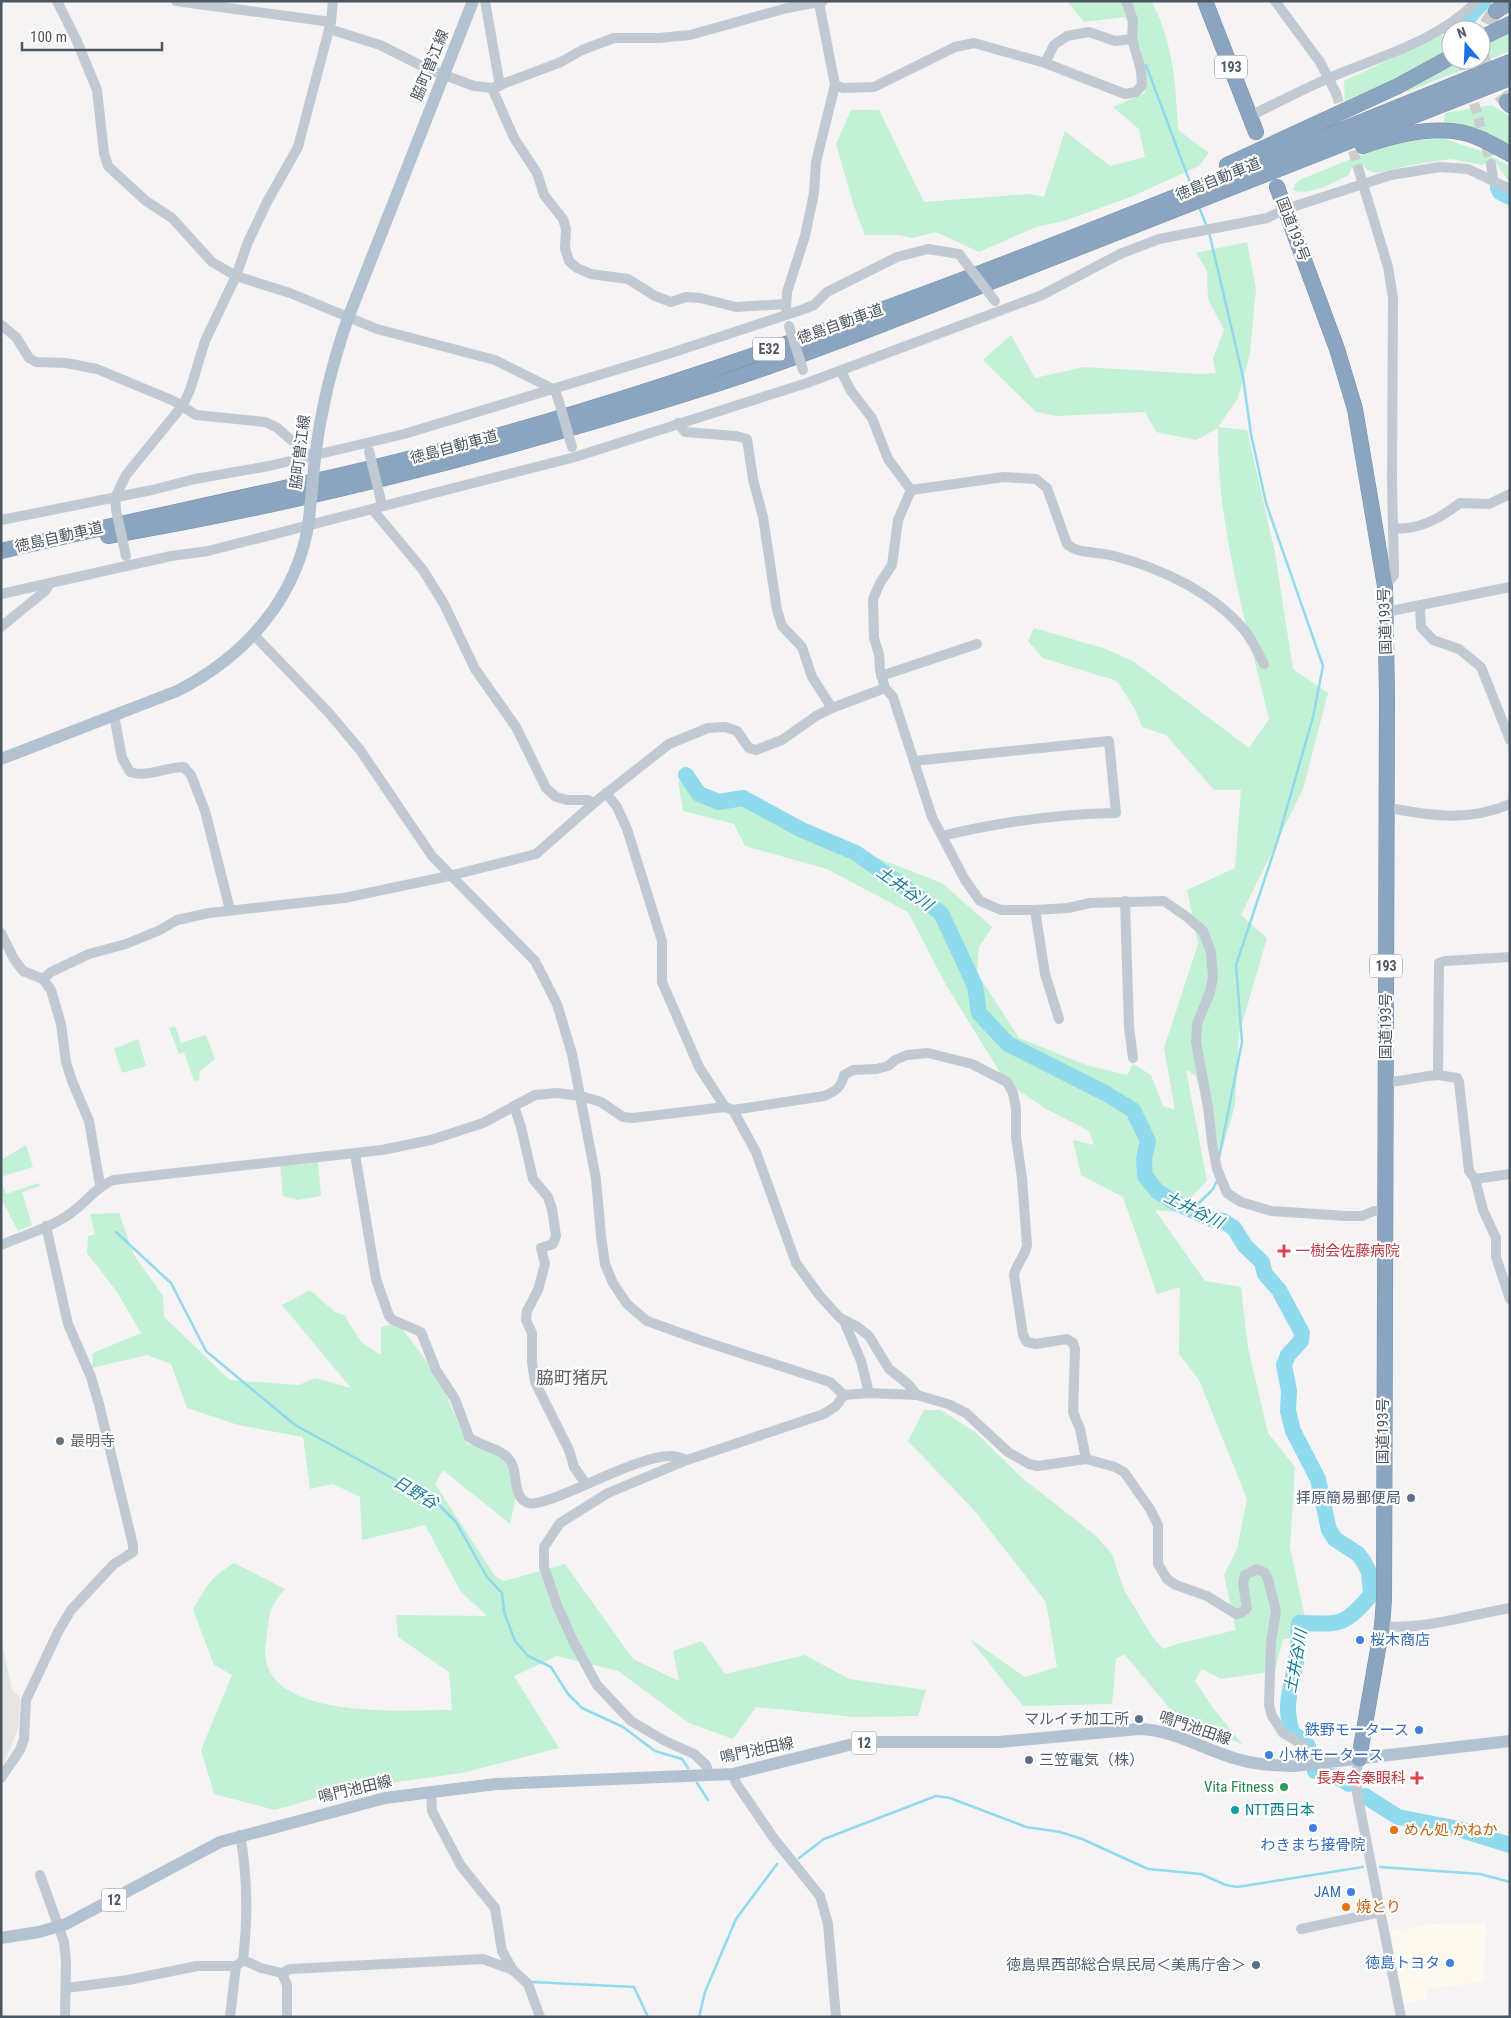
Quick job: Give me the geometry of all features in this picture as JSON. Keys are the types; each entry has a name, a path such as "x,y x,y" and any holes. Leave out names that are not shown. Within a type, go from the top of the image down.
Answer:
{"highway":[{"name":"193","path":"1205,1 1256,132"},
{"path":"1496,11 1510,2"},
{"path":"1491,33 1510,24"},
{"path":"1102,225 1398,86 1441,62"},
{"name":"徳島自動車道","path":"1,553 131,520 342,476 462,446 575,413 719,367 1102,225 1510,62"},
{"name":"徳島自動車道","path":"1,553 133,532 344,488 580,426 742,374 889,321 1510,78"},
{"path":"1207,197 1381,140 1421,132 1453,132 1477,137 1510,154"},
{"name":"国道193号","path":"1277,187 1337,349 1355,409 1385,586 1386,1082 1382,1626 1359,1759"}],"main road":[{"name":"脇町曽江線","path":"1,759 178,690 205,677 229,659 254,635 272,613 288,585 303,550 309,523 313,455 332,367 348,318 472,1"},
{"name":"鳴門池田線","path":"1,1938 60,1926 89,1913 195,1854 240,1835 384,1798 431,1791 496,1784 733,1774 849,1745 874,1742 999,1742 1139,1729 1157,1730 1236,1759 1263,1765 1294,1766 1510,1741"}],"street":[{"path":"57,1 76,39 97,90 104,153 108,166 146,201 172,218 212,262 236,276 290,292 376,329 495,360 554,390 575,457"},
{"path":"176,1 330,25 380,45 428,69 444,73 474,86 496,87 614,38 659,38 690,35 787,8 821,2 835,85 816,162 814,193 786,304 788,326 807,383"},
{"path":"129,568 115,498 126,475 183,405 190,390 205,341 236,276 248,242 267,202 301,140 330,25 333,1"},
{"path":"484,1 496,87 514,138 536,173 544,195 563,219 566,229 565,248 569,261 576,268 591,274 628,279 655,296 671,302 686,297 700,298 736,308 786,304"},
{"path":"835,85 843,88 874,87 955,47 974,43 1046,63 1125,94 1136,92 1142,85 1141,70 1132,39 1133,20 1126,1"},
{"path":"1276,1 1320,62 1336,93"},
{"path":"1459,20 1477,1"},
{"path":"1046,63 1054,45 1067,36 1089,32 1115,41 1132,39"},
{"path":"1250,116 1328,79 1441,32"},
{"path":"1491,164 1494,179"},
{"path":"1,594 50,582 129,568 575,457 841,371 1042,295 1120,254 1160,239 1267,218 1286,209 1391,175 1440,167 1468,169 1494,179 1510,189"},
{"path":"1358,171 1388,267 1393,298 1392,481 1394,575 1385,586"},
{"path":"1,520 115,498 195,479 269,466 313,455 368,447 554,390 786,315 814,305 827,292 897,257 928,249 959,254 995,301 1000,311"},
{"path":"1,325 16,337 29,358 36,362 73,364 97,369 183,405 196,415 265,422 313,455"},
{"path":"841,371 851,391 872,418 888,458 912,490"},
{"path":"678,423 685,432 736,436 747,439 753,479 763,517 776,610 782,626 802,647 812,677 832,708"},
{"path":"368,447 379,506 432,584 449,613 475,669 516,726 546,788 556,797 567,800 588,800 594,802"},
{"path":"912,490 1004,477 1036,480 1047,488 1067,544 1074,550 1112,555 1144,565 1198,591 1220,607 1244,630 1264,664"},
{"path":"912,490 898,520 892,565 880,583 873,599 874,638 880,654 881,676 885,688 893,697 932,817 966,880 980,901 1001,910 1035,910 1126,901 1164,901 1187,917 1203,931 1211,952 1212,977 1210,992 1197,1024 1196,1042 1217,1169 1227,1193 1241,1202 1271,1211 1346,1216 1362,1216 1374,1211 1384,1211"},
{"path":"1394,528 1402,529 1442,517 1460,503 1489,504 1510,494"},
{"path":"1,627 45,591 50,582"},
{"path":"1386,612 1420,607 1510,587"},
{"path":"1420,607 1421,627 1433,640 1459,649 1481,666 1510,740"},
{"path":"254,635 329,713 360,750 412,829 449,876 535,961 557,1004 581,1096 596,1179 601,1236 606,1264 613,1283 627,1304 647,1321 830,1382 844,1395 869,1393 917,1395 948,1404 966,1413 1008,1452 1029,1464 1038,1466 1086,1459 1109,1464 1124,1472 1150,1509 1159,1532 1158,1564 1167,1579 1176,1585 1208,1596 1236,1614 1241,1613 1247,1608 1243,1583 1245,1575 1257,1569 1265,1573 1272,1587 1276,1611 1271,1642 1269,1705 1272,1716 1283,1733 1303,1745 1312,1763"},
{"path":"881,676 978,644"},
{"path":"43,979 51,972 89,954 126,944 160,930 177,920 230,910 344,898 449,876 536,854 594,802 669,744 708,728 725,727 737,731 749,748 756,750 782,740 816,716 832,708 885,688"},
{"path":"114,715 122,758 130,772 140,775 184,767 191,775 206,811 230,910"},
{"path":"914,761 1109,741 1116,813 1066,814 990,825 942,836"},
{"path":"606,793 617,807 627,829 662,941 662,982 699,1067 729,1108 756,1152 796,1263 820,1296 844,1321 861,1361 869,1393"},
{"path":"1386,808 1422,815 1453,817 1493,812 1510,804"},
{"path":"1126,901 1129,1027 1133,1058"},
{"path":"1035,910 1045,974 1059,1019"},
{"path":"1,933 14,960 24,971 43,979 51,990 72,1081 89,1121 100,1186"},
{"path":"1438,1075 1440,963 1445,961 1510,957"},
{"path":"1,1245 71,1213 100,1186 114,1180 355,1154 438,1137 483,1123 535,1094 581,1096 601,1102 624,1118 729,1108 824,1096 836,1091 842,1084 844,1075 853,1070 876,1069 888,1066 895,1060 907,1055 928,1053 972,1064 1007,1082 1013,1092 1016,1108 1016,1137 1022,1178 1027,1245 1025,1254 1016,1266 1014,1275 1023,1335 1027,1342 1036,1344 1067,1339 1073,1343 1076,1349 1073,1412 1080,1429 1086,1459"},
{"path":"1386,1082 1401,1082 1415,1076 1438,1075 1457,1078 1469,1171 1475,1179 1483,1210 1496,1238 1496,1256 1510,1299"},
{"path":"514,1106 533,1179 548,1197 556,1236 553,1244 541,1248 545,1264 538,1290 527,1311 526,1320 532,1332 532,1362 535,1382 569,1450 574,1467 586,1484"},
{"path":"355,1154 380,1293 389,1316 393,1320 414,1328 424,1338 432,1362 455,1399 469,1437 510,1460 515,1469 518,1491 522,1499 529,1503 542,1502 604,1475 647,1461 672,1456 687,1460"},
{"path":"1475,1179 1510,1174"},
{"path":"1,1778 20,1750 24,1739 26,1700 58,1632 72,1610 114,1564 133,1552 133,1545 99,1404 71,1334 46,1226"},
{"path":"844,1321 856,1326 869,1336 889,1369 908,1384 917,1395"},
{"path":"710,1775 706,1765 694,1754 665,1741 631,1721 596,1685 573,1641 544,1567 544,1547 560,1524 608,1493 687,1460 824,1414 836,1406 844,1395"},
{"path":"1382,1626 1394,1627 1438,1622 1510,1608"},
{"path":"1359,1759 1356,1774 1357,1793 1402,2017"},
{"path":"733,1774 736,1783 776,1840 820,1896 828,1924 836,2017"},
{"path":"431,1791 432,1811 461,1866 495,1908 502,1951 513,1970 528,1984 540,2017"},
{"path":"230,2017 248,1914 246,1871 240,1835"},
{"path":"40,1875 60,1926 65,1951 65,2017"},
{"path":"1301,1929 1381,1912"},
{"path":"66,1988 128,1980 197,1966 240,1963 282,1973 290,1969 483,1959 513,1970"},
{"path":"282,1973 287,1985 287,2017"}],"shaded area":[{"path":"1,1637 12,1690 20,1697 19,1726 1,1771"},
{"path":"1486,1923 1484,1982 1426,1989 1428,1999 1402,2004 1391,1931 1432,1924"}],"green space":[{"path":"1067,1 1151,1 1169,47 1176,97 1178,130 1209,153 1199,166 1133,196 1064,221 1036,227 979,252 936,232 912,238 898,235 865,235 854,206 836,144 851,110 879,110 924,202 1028,194 1044,197 1065,131 1110,166 1145,157 1139,129 1113,107 1145,93 1141,49 1125,17 1084,22"},
{"path":"1510,30 1510,51 1491,58 1491,39"},
{"path":"1441,35 1441,54 1400,77 1345,101 1344,81"},
{"path":"1441,67 1441,70 1462,70 1406,92 1405,89"},
{"path":"1492,105 1510,117 1510,146 1443,126 1445,113"},
{"path":"1442,138 1478,150 1510,166 1510,183 1496,163 1487,162 1482,165 1451,159 1416,164 1376,173 1367,170 1362,164 1352,167 1349,175 1321,188 1306,192 1293,190 1295,184 1302,179 1363,154 1401,142"},
{"path":"1247,242 1256,289 1250,353 1238,398 1218,427 1247,430 1275,553 1293,669 1328,693 1303,789 1241,915 1267,938 1239,1034 1235,1105 1221,1153 1195,1075 1186,1070 1207,1181 1177,1212 1155,1210 1205,1281 1241,1287 1248,1348 1268,1433 1295,1467 1290,1547 1309,1637 1283,1639 1275,1671 1221,1679 1202,1669 1195,1681 1213,1708 1243,1745 1171,1710 1124,1654 1116,1659 1112,1704 1023,1706 969,1638 1025,1677 1057,1667 1046,1602 973,1509 908,1441 924,1410 941,1410 975,1432 1021,1477 1096,1536 1112,1554 1124,1590 1152,1636 1163,1649 1236,1630 1224,1575 1237,1549 1247,1499 1199,1380 1179,1354 1180,1287 1157,1294 1123,1197 1081,1175 1073,1140 1094,1145 1089,1131 1046,1109 1006,1082 946,985 908,912 827,869 745,846 734,824 683,811 678,781 942,883 992,927 979,947 977,973 1019,1038 1086,1065 1127,1075 1133,1064 1151,1075 1163,1106 1175,1110 1164,1048 1198,944 1187,890 1235,868 1241,790 1214,790 1166,735 1142,727 1135,709 1117,681 1043,658 1028,641 1034,628 1103,648 1133,661 1249,748 1269,719 1234,575 1227,538 1222,501 1218,428 1196,440 1156,432 1145,412 1057,416 1036,412 983,360 1011,335 1035,378 1084,367 1199,374 1216,373 1213,359 1224,330 1208,299 1207,271 1196,253"},
{"path":"175,1026 181,1043 206,1035 215,1059 200,1071 199,1080 194,1081 184,1052 179,1054 169,1028"},
{"path":"138,1039 146,1066 122,1073 114,1049"},
{"path":"26,1145 33,1167 1,1177 1,1160"},
{"path":"318,1161 321,1196 298,1200 283,1196 280,1164"},
{"path":"1,1180 6,1194 38,1183 40,1186 22,1192 32,1225 18,1231 1,1198"},
{"path":"119,1213 134,1255 163,1296 164,1317 230,1380 299,1385 315,1378 351,1388 282,1305 310,1290 335,1312 344,1315 362,1343 381,1355 381,1327 398,1323 439,1378 467,1444 501,1452 517,1491 510,1524 443,1470 435,1484 495,1576 504,1581 565,1564 633,1659 679,1681 673,1651 702,1641 725,1674 805,1655 849,1679 926,1690 918,1716 854,1717 756,1707 733,1739 689,1723 618,1671 557,1656 514,1676 559,1748 462,1773 346,1789 275,1810 214,1794 201,1750 232,1675 214,1665 193,1610 209,1584 234,1563 285,1589 275,1602 270,1613 266,1641 268,1667 282,1686 306,1698 335,1706 367,1710 452,1710 449,1672 398,1637 396,1615 487,1616 461,1592 425,1525 362,1540 360,1497 333,1484 310,1489 303,1437 238,1425 187,1408 171,1364 147,1355 92,1368 93,1353 141,1333 117,1292 87,1253 88,1236 95,1234 90,1214"}],"waterway":[{"path":"1468,20 1484,1"},
{"path":"1146,65 1191,185"},
{"path":"1498,188 1500,192 1510,197"},
{"path":"1199,207 1207,227"},
{"path":"1209,232 1243,377 1251,434 1266,503 1323,666 1313,717 1278,839 1236,965 1242,1042 1219,1158"},
{"name":"土井谷川","path":"686,775 699,794 719,802 743,798 802,830 856,853 941,913 975,986 979,1013 1008,1044 1105,1093 1133,1110 1148,1141 1144,1159 1145,1176 1157,1191 1172,1201 1211,1219 1223,1221 1234,1228 1245,1246 1262,1262 1265,1274 1279,1290 1302,1333 1301,1341 1288,1355 1284,1365 1289,1391 1288,1411 1293,1431 1318,1479 1329,1530 1335,1539 1358,1554 1369,1572 1371,1595 1354,1613 1347,1618 1333,1623 1299,1623 1297,1657 1289,1697 1288,1713 1292,1733 1308,1746"},
{"path":"1192,1210 1213,1189 1217,1181"},
{"name":"日野谷","path":"116,1232 171,1283 206,1351 295,1425 436,1502 456,1522 487,1577 502,1593 504,1612 515,1641 528,1656 551,1667 568,1694 582,1708 623,1727 655,1751 682,1759 688,1768"},
{"name":"土井谷川","path":"1315,1766 1315,1771 1340,1778 1349,1784"},
{"name":"日野谷","path":"697,1783 708,1800"},
{"path":"799,1858 824,1839 936,1796 950,1798 1026,1827 1060,1832 1082,1839 1148,1869 1201,1874 1226,1885 1237,1887 1363,1867"},
{"name":"土井谷川","path":"1365,1796 1398,1817 1459,1829 1510,1845"},
{"path":"699,2017 705,1992 736,1919 777,1864"},
{"path":"1380,1867 1480,1874 1510,1882"},
{"path":"533,1982 634,1987 648,2017"}],"tunnel":[{"path":"1490,20 1496,11"},
{"path":"1465,70 1491,164"},
{"path":"1486,70 1498,91 1507,102"},
{"path":"1336,93 1359,171"}],"place":[{"name":"一樹会佐藤病院","path":"1284,1251"},
{"name":"最明寺","path":"60,1441"},
{"name":"拝原簡易郵便局","path":"1411,1498"},
{"name":"桜木商店","path":"1360,1640"},
{"name":"マルイチ加工所","path":"1139,1719"},
{"name":"鉄野モータース","path":"1419,1730"},
{"name":"小林モータース","path":"1269,1755"},
{"name":"三笠電気（株）","path":"1029,1760"},
{"name":"長寿会秦眼科","path":"1417,1778"},
{"name":"Vita Fitness","path":"1284,1787"},
{"name":"NTT西日本","path":"1235,1810"},
{"name":"わきまち接骨院","path":"1313,1828"},
{"name":"めん処 かねか","path":"1394,1830"},
{"name":"JAM","path":"1351,1892"},
{"name":"焼とり","path":"1346,1907"},
{"name":"徳島トヨタ","path":"1450,1963"},
{"name":"徳島県西部総合県民局＜美馬庁舎＞","path":"1256,1965"}],"district":[{"name":"脇町猪尻","path":"572,1378"}]}
